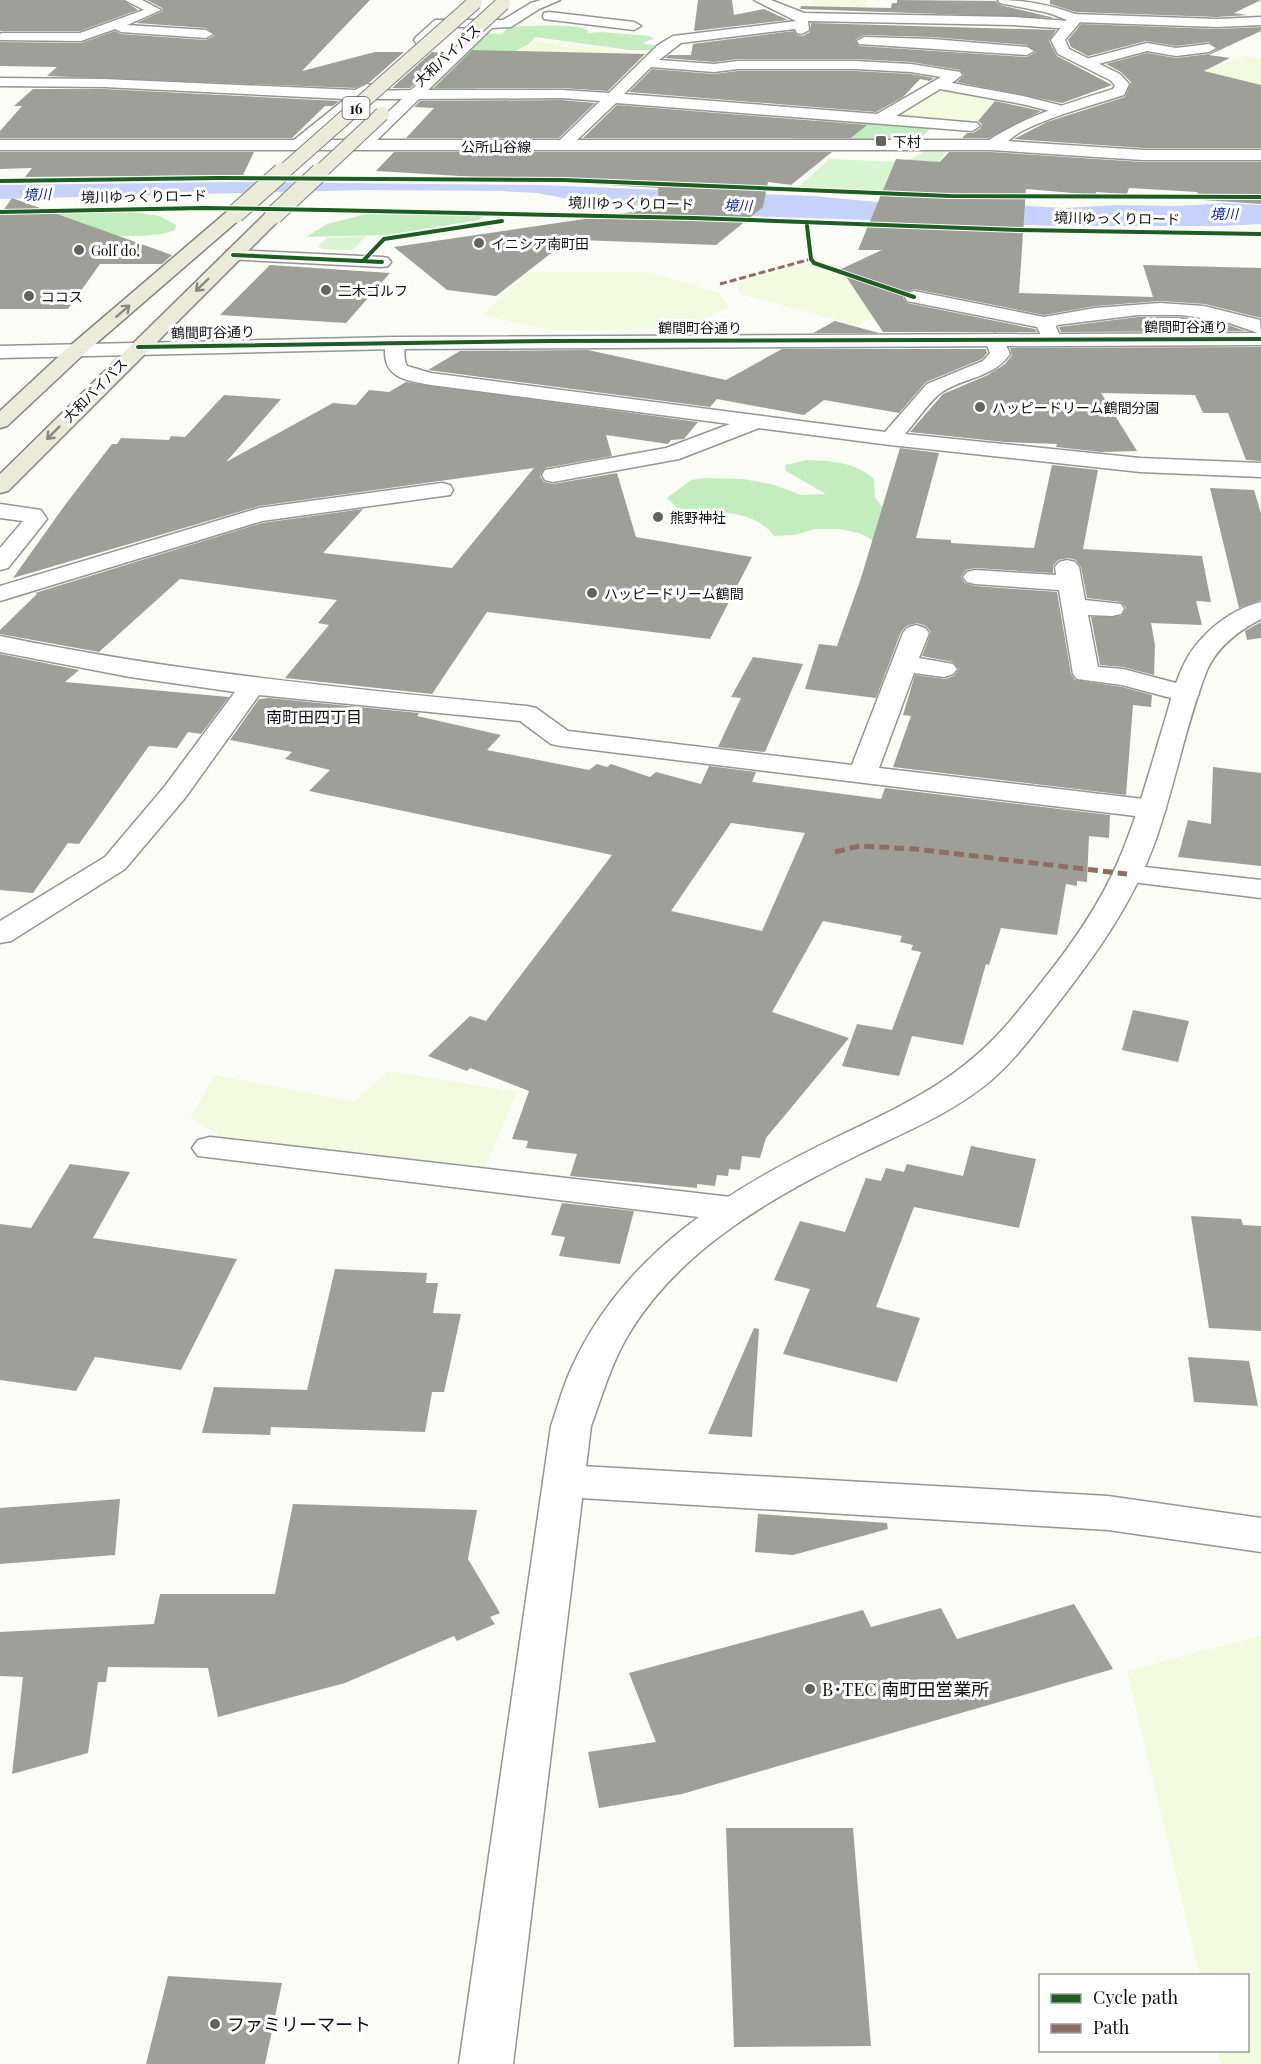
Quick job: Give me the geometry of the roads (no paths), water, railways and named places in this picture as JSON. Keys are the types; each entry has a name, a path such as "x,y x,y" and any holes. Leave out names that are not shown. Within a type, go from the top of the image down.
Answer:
{"highway":[{"name":"大和バイパス","path":"0,422 78,349 476,1"},
{"name":"大和バイパス","path":"0,486 274,215 504,2"}],"street":[{"path":"2,37 81,37 155,10 131,0"},
{"path":"298,145 359,95 440,23 506,24 535,6 554,0"},
{"path":"760,0 801,21 810,39 814,56 785,80"},
{"path":"1004,0 1053,10 1072,21"},
{"path":"594,21 619,9"},
{"path":"549,16 634,26"},
{"path":"563,146 663,48 678,39 801,21 898,24 1072,21 1260,22"},
{"path":"879,119 976,64 1042,47 1058,40 1072,21"},
{"path":"363,145 487,25"},
{"path":"108,27 206,34"},
{"path":"6,100 48,37"},
{"path":"851,40 1042,47 1063,51 1115,77 1122,84 1119,92 1042,116 1016,129 991,146"},
{"path":"1087,63 1148,47 1176,52 1209,48"},
{"path":"649,63 714,68 738,65 911,68 955,75"},
{"path":"0,82 104,83 359,95 417,93 612,97 1016,129"},
{"path":"940,86 1023,100 1062,110"},
{"path":"730,121 766,94"},
{"path":"699,146 715,133"},
{"name":"公所山谷線","path":"0,145 991,146 1143,155 1261,155"},
{"path":"233,255 372,258"},
{"path":"914,297 1050,331 1139,308 1180,309 1230,317 1250,322 1261,328"},
{"name":"鶴間町谷通り","path":"0,352 138,347 395,343 995,340 1050,331 1261,339"},
{"path":"890,439 934,388 990,365 1000,354 995,340"},
{"path":"395,343 394,363 400,370 412,375 890,439 1140,465 1261,470"},
{"path":"553,475 671,454 756,422"},
{"path":"0,594 259,515 442,490"},
{"path":"0,511 33,515 36,519 0,563"},
{"path":"975,577 1070,586 1112,609"},
{"path":"1070,586 1086,674 1123,677 1186,694"},
{"path":"486,2064 571,1426 596,1358 630,1302 676,1252 731,1209 787,1175 936,1102 973,1077 1006,1044 1098,929 1127,874 1152,810 1186,694 1199,660 1220,634 1261,609"},
{"path":"862,775 916,633"},
{"path":"0,644 61,657 251,688 527,714 561,738 1152,810"},
{"path":"904,664 944,669"},
{"path":"0,934 115,863 175,792 251,688"},
{"path":"1127,874 1261,889"},
{"path":"210,1148 731,1209"},
{"path":"564,1481 1108,1513 1261,1535"}],"water":[{"name":"境川","path":"237,182 539,185 813,196 888,203 978,203 1064,208 1227,203 1261,205 1261,224 1055,226 720,215 669,207 594,204 537,193 501,191 364,190 0,199 0,185"}],"place":[{"name":"下村","path":"881,141"},
{"name":"イニシア南町田","path":"479,243"},
{"name":"Golf do!","path":"79,250"},
{"name":"二木ゴルフ","path":"326,290"},
{"name":"ココス","path":"29,296"},
{"name":"ハッピードリーム鶴間分園","path":"980,407"},
{"name":"熊野神社","path":"658,517"},
{"name":"ハッピードリーム鶴間","path":"592,593"},
{"name":"B･TEC 南町田営業所","path":"810,1689"},
{"name":"ファミリーマート","path":"215,2024"}],"district":[{"name":"南町田四丁目","path":"314,716"}]}
